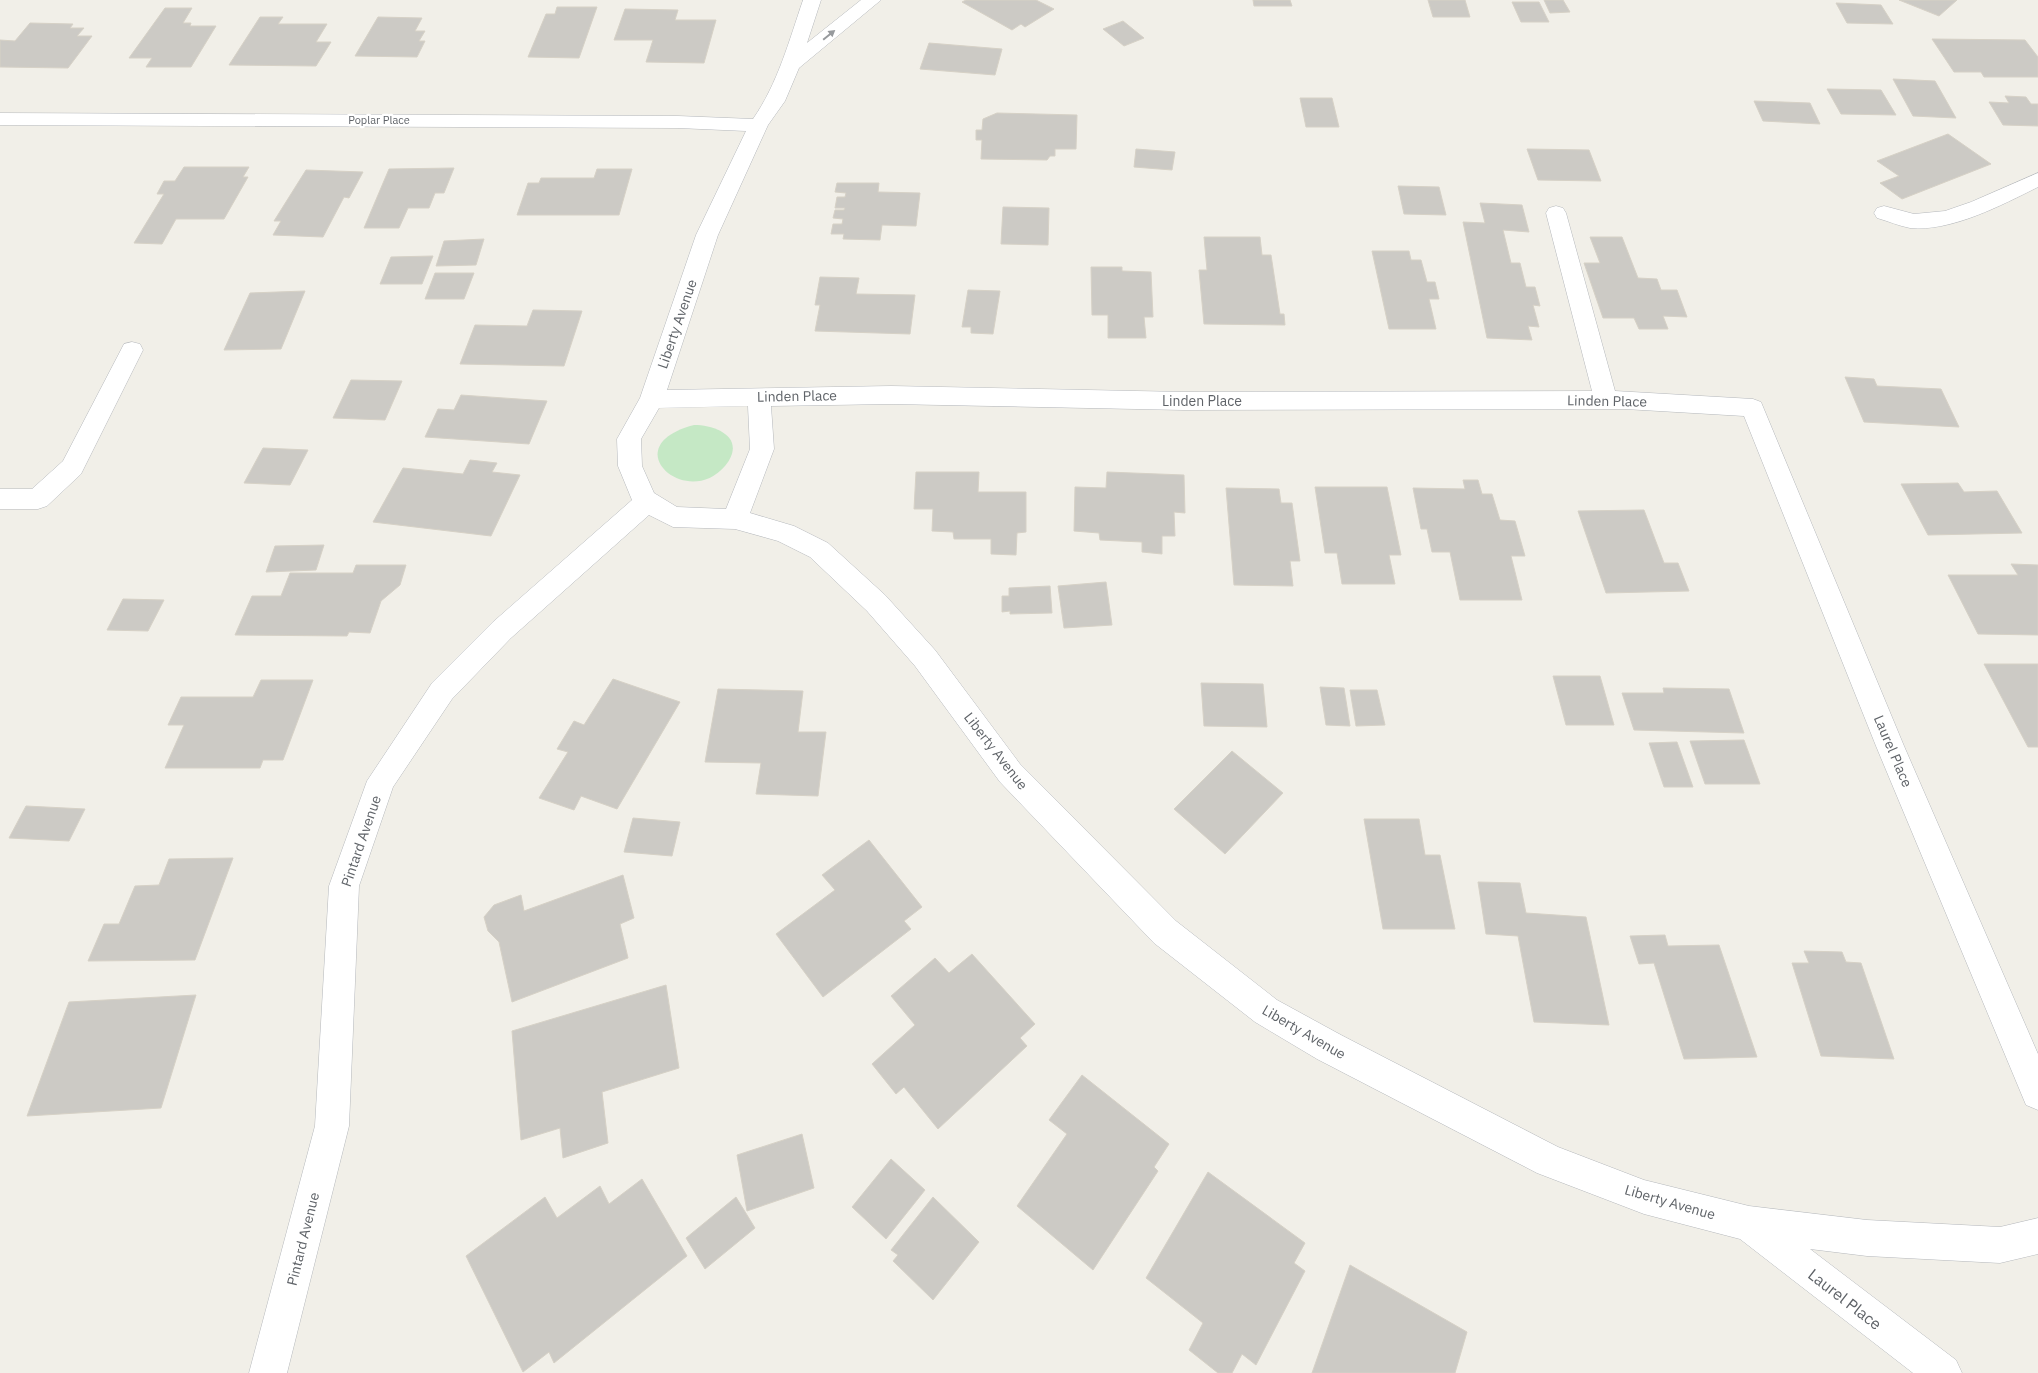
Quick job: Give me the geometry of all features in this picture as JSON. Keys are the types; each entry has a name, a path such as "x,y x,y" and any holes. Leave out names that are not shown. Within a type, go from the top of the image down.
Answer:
{"street":[{"name":"Liberty Avenue","path":"812,0 791,65 775,101 758,125 708,235 652,399 629,439 630,466 644,499 673,517 735,519 785,532 819,550 876,603 925,658 1010,773 1165,932 1266,1011 1329,1047 1548,1161 1644,1197 1749,1224 1867,1238 2000,1244 2038,1236"},
{"name":"Liberty Avenue","path":"791,65 872,0"},
{"name":"Poplar Place","path":"0,119 668,122 758,125"},
{"path":"1884,213 1914,221 1936,219 1987,202 2038,179"},
{"path":"1556,212 1606,400"},
{"path":"0,499 38,499 72,467 132,350"},
{"name":"Linden Place","path":"652,399 891,395 1184,401 1606,400 1753,408"},
{"path":"735,519 762,449 759,396"},
{"name":"Laurel Place","path":"1753,408 1887,737 2038,1093"},
{"name":"Pintard Avenue","path":"268,1373 332,1126 344,886 381,781 442,691 502,630 648,501"},
{"name":"Laurel Place","path":"1749,1224 1943,1373"}],"green space":[{"path":"694,425 712,428 727,435 733,448 725,466 709,478 693,482 677,478 665,470 658,459 659,447 671,435"}],"building":[{"path":"966,0 1036,0 1054,9 1025,27 1021,24 1012,30 962,2"},
{"path":"1253,0 1290,0 1292,6 1254,6"},
{"path":"1428,0 1465,0 1470,17 1433,17"},
{"path":"1544,0 1563,0 1570,12 1550,13"},
{"path":"1899,0 1957,0 1939,16"},
{"path":"1512,2 1539,2 1549,22 1521,22"},
{"path":"1836,3 1881,5 1893,24 1847,23"},
{"path":"557,7 597,7 579,58 528,57 546,14 555,14"},
{"path":"165,8 192,8 183,23 191,23 190,26 216,26 191,67 146,67 152,58 129,58"},
{"path":"625,9 678,10 675,20 716,20 704,63 646,62 653,40 614,40"},
{"path":"260,17 283,17 278,24 327,24 316,42 331,42 316,66 229,65"},
{"path":"378,17 422,18 415,31 425,31 419,41 425,41 417,57 355,56"},
{"path":"1123,21 1144,38 1124,46 1103,29"},
{"path":"30,23 73,24 70,28 84,28 77,36 92,36 68,68 0,67 0,40 15,41"},
{"path":"1932,39 2025,40 2038,57 2038,77 1984,77 1981,72 1954,72"},
{"path":"929,43 1002,49 995,75 920,69"},
{"path":"1893,79 1935,81 1956,118 1913,116"},
{"path":"1827,89 1881,90 1896,115 1841,114"},
{"path":"2005,96 2026,97 2031,104 2038,104 2038,126 2003,125 1989,102 2009,103"},
{"path":"1300,98 1332,98 1339,127 1306,127"},
{"path":"1754,101 1810,103 1820,124 1763,121"},
{"path":"997,113 1077,115 1076,149 1055,149 1055,156 1050,156 1047,160 981,159 982,140 976,140 976,130 982,130 983,119"},
{"path":"1948,134 1991,164 1902,199 1880,183 1899,176 1877,161"},
{"path":"1136,149 1175,152 1172,170 1134,167"},
{"path":"1527,149 1589,150 1601,181 1538,180"},
{"path":"184,167 249,167 243,177 248,177 224,219 176,219 162,244 134,243 164,194 157,194 164,181 175,181"},
{"path":"454,168 444,193 435,193 429,208 408,208 399,228 364,228 389,169"},
{"path":"597,169 632,169 619,215 517,215 528,183 539,183 541,178 594,178"},
{"path":"306,170 363,172 349,198 344,197 323,237 273,235 281,221 274,221"},
{"path":"837,183 879,183 878,192 920,193 916,226 882,225 880,240 843,239 844,234 831,234 833,224 842,224 843,219 833,218 835,210 844,210 845,208 835,208 837,197 845,197 846,193 835,192"},
{"path":"1398,186 1439,187 1446,215 1404,214"},
{"path":"1480,203 1522,205 1529,232 1503,230 1511,263 1520,263 1526,287 1535,287 1540,306 1533,305 1539,327 1528,326 1532,340 1487,338 1463,222 1485,223"},
{"path":"1003,207 1049,208 1048,245 1001,244"},
{"path":"1204,237 1260,237 1262,255 1271,255 1280,314 1284,314 1285,325 1204,324 1199,270 1207,270"},
{"path":"1590,237 1622,237 1638,278 1657,279 1661,290 1677,290 1687,317 1663,316 1668,329 1639,329 1634,318 1603,318 1584,263 1600,263"},
{"path":"484,239 476,265 436,266 444,241"},
{"path":"1372,251 1409,251 1411,260 1421,260 1427,282 1435,282 1439,299 1429,299 1436,329 1389,329"},
{"path":"433,256 422,284 380,284 391,257"},
{"path":"1091,267 1122,267 1122,271 1151,272 1153,317 1144,317 1146,338 1108,338 1108,315 1092,315"},
{"path":"435,273 474,273 464,299 425,299"},
{"path":"820,277 859,278 856,294 915,295 910,334 815,331 820,305 815,305"},
{"path":"968,290 1000,291 993,334 971,333 971,327 962,327"},
{"path":"305,291 281,349 224,350 250,293"},
{"path":"533,310 582,311 564,366 460,364 475,325 527,326"},
{"path":"1845,377 1874,379 1877,386 1941,389 1959,427 1864,422"},
{"path":"351,380 402,381 385,420 333,418"},
{"path":"461,395 547,401 529,444 425,437 438,409 454,410"},
{"path":"263,448 308,450 290,485 244,483"},
{"path":"470,460 497,463 492,472 520,475 491,536 373,522 403,468 463,474"},
{"path":"916,472 979,472 978,492 1026,492 1026,532 1017,533 1016,555 991,554 991,539 954,539 953,532 932,531 933,509 914,509"},
{"path":"1107,472 1184,475 1185,513 1174,512 1175,536 1162,536 1162,554 1142,552 1142,542 1100,540 1099,533 1074,531 1075,487 1106,488"},
{"path":"1463,480 1478,480 1482,494 1492,494 1500,520 1515,521 1525,556 1511,556 1522,600 1460,600 1450,552 1432,552 1427,529 1421,529 1413,488 1465,489"},
{"path":"1958,483 1964,492 1997,491 2022,533 1928,535 1901,484"},
{"path":"1315,487 1387,487 1401,555 1389,555 1395,584 1342,584 1337,553 1325,553"},
{"path":"1226,488 1279,489 1281,503 1292,503 1300,561 1290,561 1293,586 1234,585"},
{"path":"1644,510 1664,563 1678,563 1689,591 1606,593 1578,511"},
{"path":"324,545 316,570 266,572 275,546"},
{"path":"2011,564 2038,565 2038,635 1978,634 1948,575 2018,575"},
{"path":"356,565 406,565 400,585 381,601 370,633 349,632 347,636 235,635 252,596 281,596 290,573 353,573"},
{"path":"1106,582 1112,625 1064,628 1058,586"},
{"path":"1050,586 1052,613 1010,614 1010,611 1002,612 1002,596 1009,596 1009,588"},
{"path":"123,599 164,600 148,631 107,630"},
{"path":"1984,664 2038,664 2038,747 2028,747"},
{"path":"1553,676 1600,676 1614,725 1566,725"},
{"path":"613,679 680,702 617,809 581,796 574,810 539,798 568,752 557,749 574,721 584,725"},
{"path":"261,680 313,680 283,760 263,760 260,768 165,768 184,725 168,725 181,697 253,697"},
{"path":"1201,683 1263,684 1267,727 1204,726"},
{"path":"1320,687 1344,688 1350,726 1326,725"},
{"path":"1663,688 1729,689 1744,733 1634,730 1622,693 1664,693"},
{"path":"718,689 803,691 798,732 826,732 818,796 756,794 761,763 705,762"},
{"path":"1350,690 1377,690 1385,725 1356,726"},
{"path":"1744,740 1760,784 1705,784 1690,741"},
{"path":"1677,742 1693,787 1664,787 1649,743"},
{"path":"1232,751 1283,793 1225,854 1174,809"},
{"path":"26,806 85,809 69,841 9,838"},
{"path":"633,818 680,822 672,856 624,852"},
{"path":"1364,819 1419,819 1425,855 1440,855 1455,929 1383,929"},
{"path":"869,840 922,907 904,921 911,929 823,997 776,934 835,890 822,875"},
{"path":"233,858 195,960 88,961 104,924 119,924 135,886 159,885 169,859"},
{"path":"623,875 634,918 620,924 628,958 512,1002 499,942 488,931 484,917 494,905 521,895 524,911"},
{"path":"1478,882 1520,883 1526,913 1586,917 1609,1025 1534,1022 1518,936 1486,934"},
{"path":"1665,935 1668,946 1719,945 1757,1057 1684,1059 1654,963 1639,964 1630,936"},
{"path":"1804,951 1842,952 1846,962 1861,963 1894,1059 1821,1056 1792,963 1809,963"},
{"path":"972,954 1035,1024 1020,1038 1027,1046 938,1129 904,1087 896,1094 872,1064 915,1025 891,996 935,958 949,973"},
{"path":"666,985 679,1068 602,1092 608,1143 563,1158 560,1128 521,1140 512,1031"},
{"path":"196,995 161,1108 27,1116 69,1002"},
{"path":"1082,1075 1169,1144 1154,1167 1158,1171 1093,1270 1017,1206 1067,1134 1049,1120"},
{"path":"802,1134 814,1188 747,1211 737,1155"},
{"path":"891,1159 925,1190 886,1239 852,1207"},
{"path":"1208,1172 1305,1243 1294,1263 1305,1271 1256,1365 1242,1354 1232,1373 1218,1373 1189,1350 1203,1323 1146,1278"},
{"path":"642,1179 687,1256 554,1363 549,1352 523,1372 466,1256 545,1197 557,1218 600,1186 609,1204"},
{"path":"736,1197 755,1228 705,1269 686,1238"},
{"path":"933,1197 979,1242 933,1300 893,1261 898,1255 891,1250"},
{"path":"1350,1265 1467,1332 1455,1373 1312,1373"}]}
